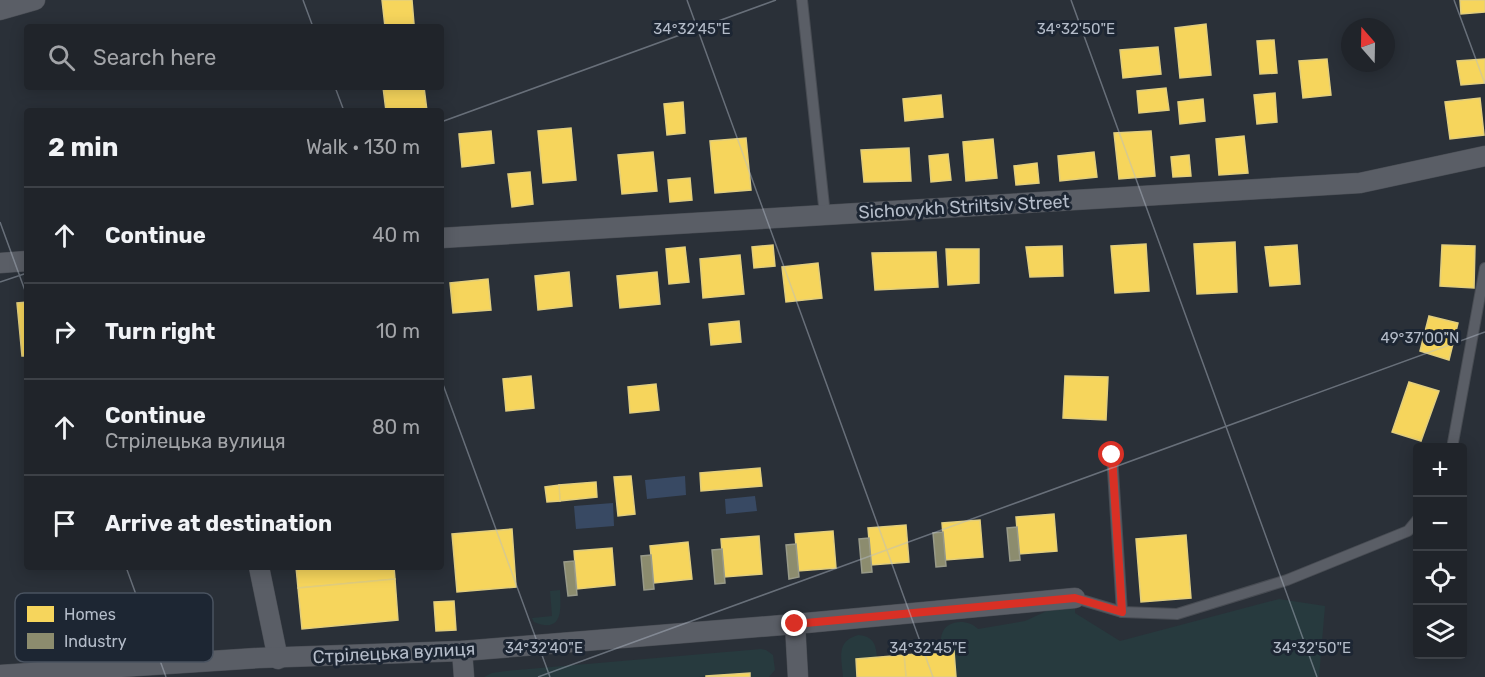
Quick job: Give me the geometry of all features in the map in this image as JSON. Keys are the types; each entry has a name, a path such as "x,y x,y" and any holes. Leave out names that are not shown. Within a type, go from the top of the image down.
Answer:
{"street":[{"path":"0,10 35,0"},
{"name":"Sichovykh Striltsiv Street","path":"444,238 1360,183 1485,156"},
{"path":"0,262 24,261"},
{"path":"260,570 278,659"},
{"name":"Стрілецька вулиця","path":"213,661 462,651 1075,598"},
{"path":"795,624 798,677"},
{"path":"462,651 464,677"},
{"name":"Стрілецька вулиця","path":"0,675 197,662"}],"lane":[{"path":"802,0 825,215"},
{"path":"1453,443 1485,268"},
{"path":"1112,455 1122,612"},
{"path":"1075,598 1122,612 1177,614 1287,580 1408,531 1413,525"}],"green space":[{"path":"560,590 560,612 555,622 543,625 534,622 532,618 552,616 550,591"},
{"path":"1075,598 1075,613 1120,641 1279,599 1325,606 1319,677 956,677 945,658 941,638 946,627 951,624 968,623 978,629 1025,621"},
{"path":"858,635 867,637 873,642 877,657 856,659 857,677 843,677 841,657 843,646"},
{"path":"761,649 773,655 775,670 769,677 750,677 749,673 699,677 484,677 506,671"}],"water":[{"path":"685,476 686,495 647,499 645,480"},
{"path":"755,496 757,511 726,514 725,499"},
{"path":"613,503 614,526 576,529 574,506"}],"building: Homes":[{"path":"382,0 412,0 414,24 385,24"},
{"path":"1460,0 1485,0 1485,12 1461,14"},
{"path":"1206,24 1211,75 1180,78 1175,28"},
{"path":"1274,40 1277,73 1260,74 1257,41"},
{"path":"1158,47 1161,74 1123,78 1120,50"},
{"path":"1327,59 1331,95 1303,98 1299,61"},
{"path":"1485,59 1485,83 1461,85 1457,61"},
{"path":"1166,88 1169,110 1139,113 1137,91"},
{"path":"383,90 424,90 427,108 386,108"},
{"path":"1275,93 1277,122 1257,124 1254,95"},
{"path":"941,95 943,117 905,121 903,99"},
{"path":"1480,98 1484,135 1450,139 1445,102"},
{"path":"1203,99 1205,121 1180,124 1178,102"},
{"path":"683,102 685,133 667,135 664,104"},
{"path":"571,128 576,180 543,183 538,131"},
{"path":"491,131 494,163 462,167 459,134"},
{"path":"1151,131 1155,176 1119,179 1114,133"},
{"path":"1244,136 1248,173 1219,175 1216,139"},
{"path":"746,138 751,190 715,193 710,141"},
{"path":"993,139 997,178 966,181 963,142"},
{"path":"909,148 911,181 864,182 861,150"},
{"path":"653,152 657,191 622,194 618,155"},
{"path":"1094,152 1097,177 1060,181 1058,156"},
{"path":"948,154 951,180 931,182 929,156"},
{"path":"1189,155 1191,176 1173,177 1171,157"},
{"path":"1037,163 1039,183 1016,185 1014,166"},
{"path":"530,172 533,204 512,207 508,174"},
{"path":"690,178 692,200 670,202 668,180"},
{"path":"1235,242 1237,292 1197,294 1194,244"},
{"path":"1146,244 1149,291 1115,293 1111,246"},
{"path":"773,245 775,266 754,268 752,247"},
{"path":"1297,245 1300,284 1270,286 1265,247"},
{"path":"1442,245 1475,246 1474,288 1440,286"},
{"path":"1062,246 1063,276 1030,277 1026,247"},
{"path":"685,247 689,282 669,284 666,249"},
{"path":"946,249 979,249 979,283 948,285"},
{"path":"936,252 938,287 875,290 872,253"},
{"path":"740,255 744,294 703,298 700,259"},
{"path":"818,263 822,298 786,302 782,267"},
{"path":"569,272 572,306 538,310 535,276"},
{"path":"657,272 660,304 620,308 617,276"},
{"path":"488,279 491,310 453,313 450,283"},
{"path":"24,302 24,356 22,356 17,303"},
{"path":"1429,316 1458,323 1449,360 1420,351"},
{"path":"739,321 741,342 711,345 709,324"},
{"path":"531,376 534,408 506,411 503,379"},
{"path":"1065,376 1108,377 1106,420 1063,418"},
{"path":"1409,382 1439,391 1421,441 1392,432"},
{"path":"656,384 659,410 630,413 628,387"},
{"path":"760,468 762,486 701,491 700,473"},
{"path":"631,476 635,514 618,516 614,477"},
{"path":"596,482 597,497 560,501 559,485"},
{"path":"559,485 560,501 547,502 545,487"},
{"path":"1054,514 1057,551 1019,554 1016,517"},
{"path":"980,520 983,557 945,560 942,523"},
{"path":"906,525 909,562 871,565 868,528"},
{"path":"512,529 516,587 457,592 452,534"},
{"path":"833,531 836,568 798,571 795,534"},
{"path":"1186,535 1191,598 1141,602 1136,539"},
{"path":"759,536 762,574 724,577 721,539"},
{"path":"688,542 692,579 654,583 650,546"},
{"path":"612,548 615,585 577,589 574,551"},
{"path":"296,570 394,570 395,579 298,588"},
{"path":"395,579 398,620 302,629 298,588"},
{"path":"454,601 456,630 436,631 434,602"},
{"path":"954,651 956,677 906,677 904,655"},
{"path":"904,655 906,677 857,677 856,659"},
{"path":"750,673 750,677 706,677 706,676"}],"building: Industry":[{"path":"1017,527 1020,560 1010,561 1007,528"},
{"path":"943,532 946,566 936,567 933,533"},
{"path":"869,538 872,572 862,573 859,539"},
{"path":"796,544 799,577 789,579 786,545"},
{"path":"722,549 725,583 715,584 712,550"},
{"path":"651,555 654,589 644,590 641,556"},
{"path":"574,561 577,595 568,596 564,562"}],"route":[{"path":"795,624 1075,598 1122,612 1112,455"}]}
